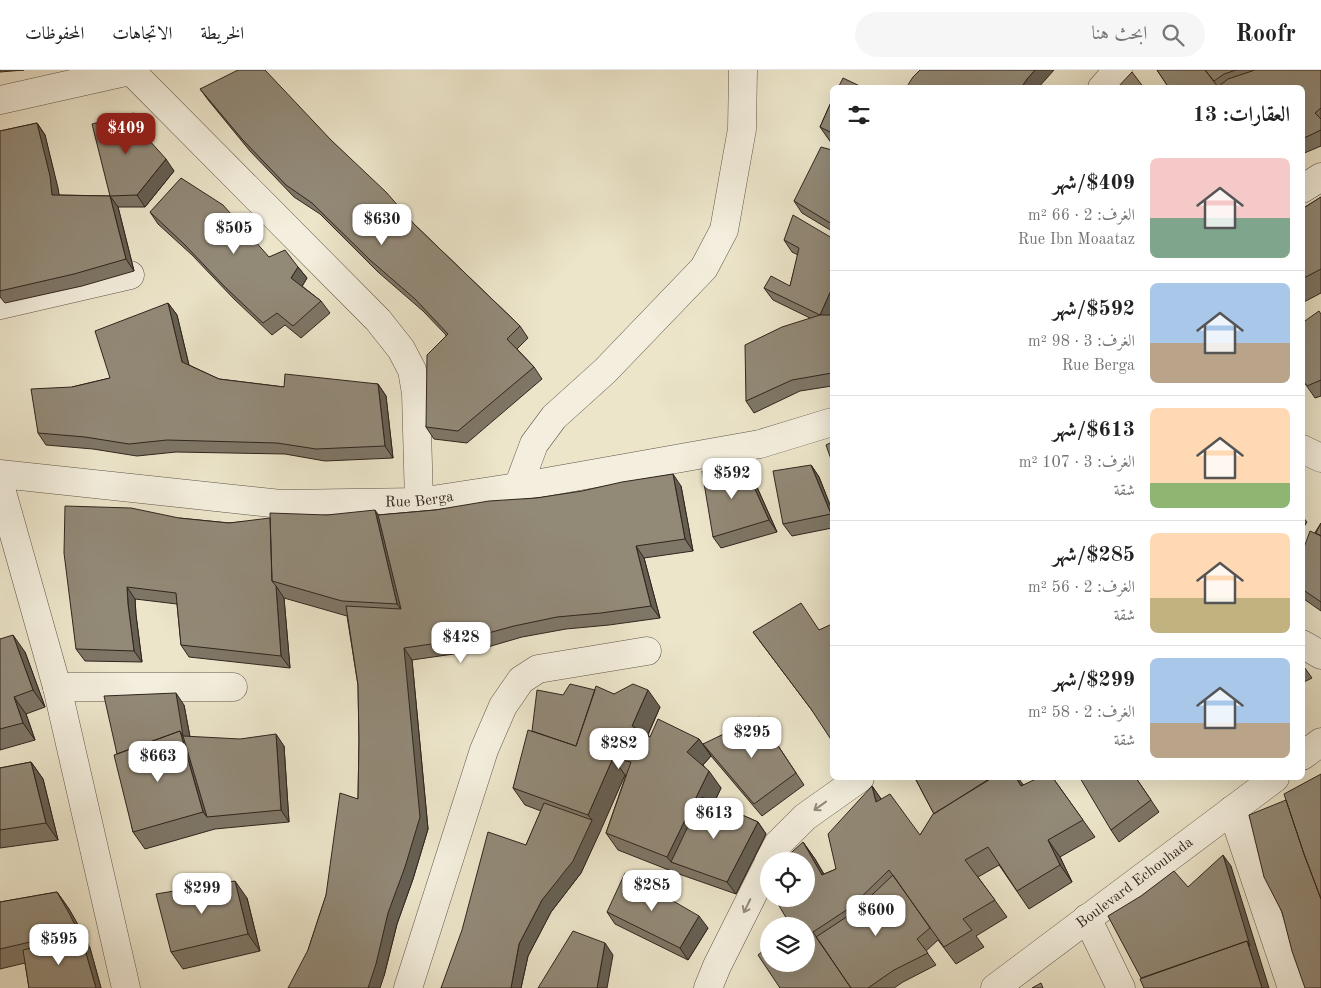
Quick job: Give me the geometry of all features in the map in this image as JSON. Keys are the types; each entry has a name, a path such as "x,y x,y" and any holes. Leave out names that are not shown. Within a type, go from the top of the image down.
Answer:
{"street":[{"path":"0,100 131,70 378,320 401,349 412,370 416,393 418,502"},
{"path":"518,487 534,444 554,417 605,371 704,268 724,230 742,129 743,70"},
{"path":"1105,85 1118,70"},
{"path":"1305,187 1321,177"},
{"path":"0,305 130,276"},
{"name":"Rue Berga","path":"0,474 281,504 418,502 518,487 760,444 830,423"},
{"path":"1305,450 1321,458"},
{"path":"0,485 57,687 126,988"},
{"path":"1305,646 1321,655"},
{"path":"408,988 484,750 503,706 521,680 538,669 647,652"},
{"path":"57,687 232,687"},
{"path":"1305,754 1321,742"},
{"path":"774,852 778,844 804,817 857,780"},
{"name":"Boulevard Echouhada","path":"995,988 1272,780"},
{"path":"1232,810 1292,988"},
{"path":"708,988 760,880"},
{"path":"1087,918 1121,988"}],"building":[{"path":"238,70 265,70 331,140 386,192 414,224 520,326 507,339 534,367 458,431 426,427 427,355 448,334 415,299 370,260 312,203 286,185 242,139 200,89"},
{"path":"920,70 1035,70 1023,85 908,85"},
{"path":"1157,70 1205,70 1216,85 1167,85"},
{"path":"1205,70 1236,70 1224,74 1214,81"},
{"path":"1255,70 1321,70 1321,108 1315,113 1321,119 1321,130 1305,138 1305,85 1220,85 1228,79"},
{"path":"1132,72 1142,85 1120,85"},
{"path":"843,78 858,85 840,85"},
{"path":"830,104 830,132 820,127"},
{"path":"134,113 140,130 166,159 137,195 110,196 92,124"},
{"path":"37,123 50,176 52,195 110,196 126,259 74,274 0,291 0,131"},
{"path":"821,147 830,149 830,223 794,201"},
{"path":"181,178 223,205 269,257 285,250 298,267 291,278 321,301 293,326 277,313 263,323 150,212"},
{"path":"1321,197 1321,269 1305,277 1305,207"},
{"path":"793,215 830,237 830,292 820,315 764,288 771,276 790,286 799,248 784,240"},
{"path":"168,303 182,362 219,379 284,387 285,374 378,384 385,446 316,449 277,443 167,440 129,444 85,437 38,433 31,389 72,387 110,378 95,331"},
{"path":"1319,311 1321,314 1321,380 1307,386 1305,383 1305,321"},
{"path":"820,315 830,315 830,373 792,380 746,401 745,345 782,327"},
{"path":"830,443 830,456 826,445"},
{"path":"744,465 769,520 713,537 702,471"},
{"path":"811,465 830,514 783,524 773,471"},
{"path":"673,474 685,539 636,546 651,606 557,617 466,639 404,648 420,817 405,867 388,913 376,964 368,988 288,988 308,950 326,895 340,793 358,799 358,685 346,606 401,609 378,515 435,510 489,501 536,498"},
{"path":"65,506 131,508 179,518 229,523 270,518 272,581 276,586 281,656 181,645 176,593 127,587 134,651 76,649 64,553"},
{"path":"375,510 397,604 342,601 272,581 270,513 327,515"},
{"path":"1321,523 1321,536 1316,533"},
{"path":"1310,531 1321,536 1321,602 1305,591 1305,545"},
{"path":"801,603 819,630 830,625 830,738 811,709 753,632"},
{"path":"13,635 33,690 14,697 23,723 0,729 0,639"},
{"path":"570,684 595,690 576,746 532,731 537,690 563,695"},
{"path":"633,684 648,690 632,726 650,737 658,719 699,739 687,752 709,771 667,857 606,833 631,762 613,758 588,815 513,788 528,730 576,746 596,686 614,694"},
{"path":"176,693 183,736 180,731 117,754 104,696"},
{"path":"759,717 796,773 754,804 703,744"},
{"path":"180,731 203,812 133,832 114,755"},
{"path":"276,734 281,810 207,817 183,736 240,739"},
{"path":"31,762 46,823 0,830 0,768"},
{"path":"1321,774 1321,899 1284,794"},
{"path":"916,780 987,780 934,814"},
{"path":"989,780 1017,780 1021,786 1034,780 1054,780 1083,820 1048,840 1060,865 1017,891 988,847 965,860 995,900 963,919 972,930 944,947 889,870 851,907 815,931 815,917 786,917 780,907 815,907 815,863 822,875 836,869 828,834 872,786 876,802 890,794 920,835 933,814"},
{"path":"1081,780 1137,780 1151,800 1111,830"},
{"path":"702,797 758,822 727,882 671,862"},
{"path":"1286,800 1321,899 1321,988 1305,988 1292,951 1282,912 1264,877 1249,815"},
{"path":"544,803 592,820 573,861 542,900 519,944 511,988 441,988 462,930 488,832 526,845"},
{"path":"803,842 809,852 792,852"},
{"path":"1223,855 1250,946 1247,941 1141,978 1108,916 1141,896 1174,871 1188,887"},
{"path":"625,873 699,916 680,948 607,912"},
{"path":"893,875 930,928 917,939 928,953 894,970 868,988 851,988 816,937 854,912"},
{"path":"235,881 248,934 171,952 156,894"},
{"path":"57,892 78,931 0,949 0,902"},
{"path":"573,931 605,943 597,988 538,988"},
{"path":"815,935 851,988 780,988 769,972 815,972"},
{"path":"81,936 96,988 29,988 23,950"},
{"path":"1247,941 1262,988 1144,988 1140,979"},
{"path":"1041,983 1043,988 1032,988"}]}
